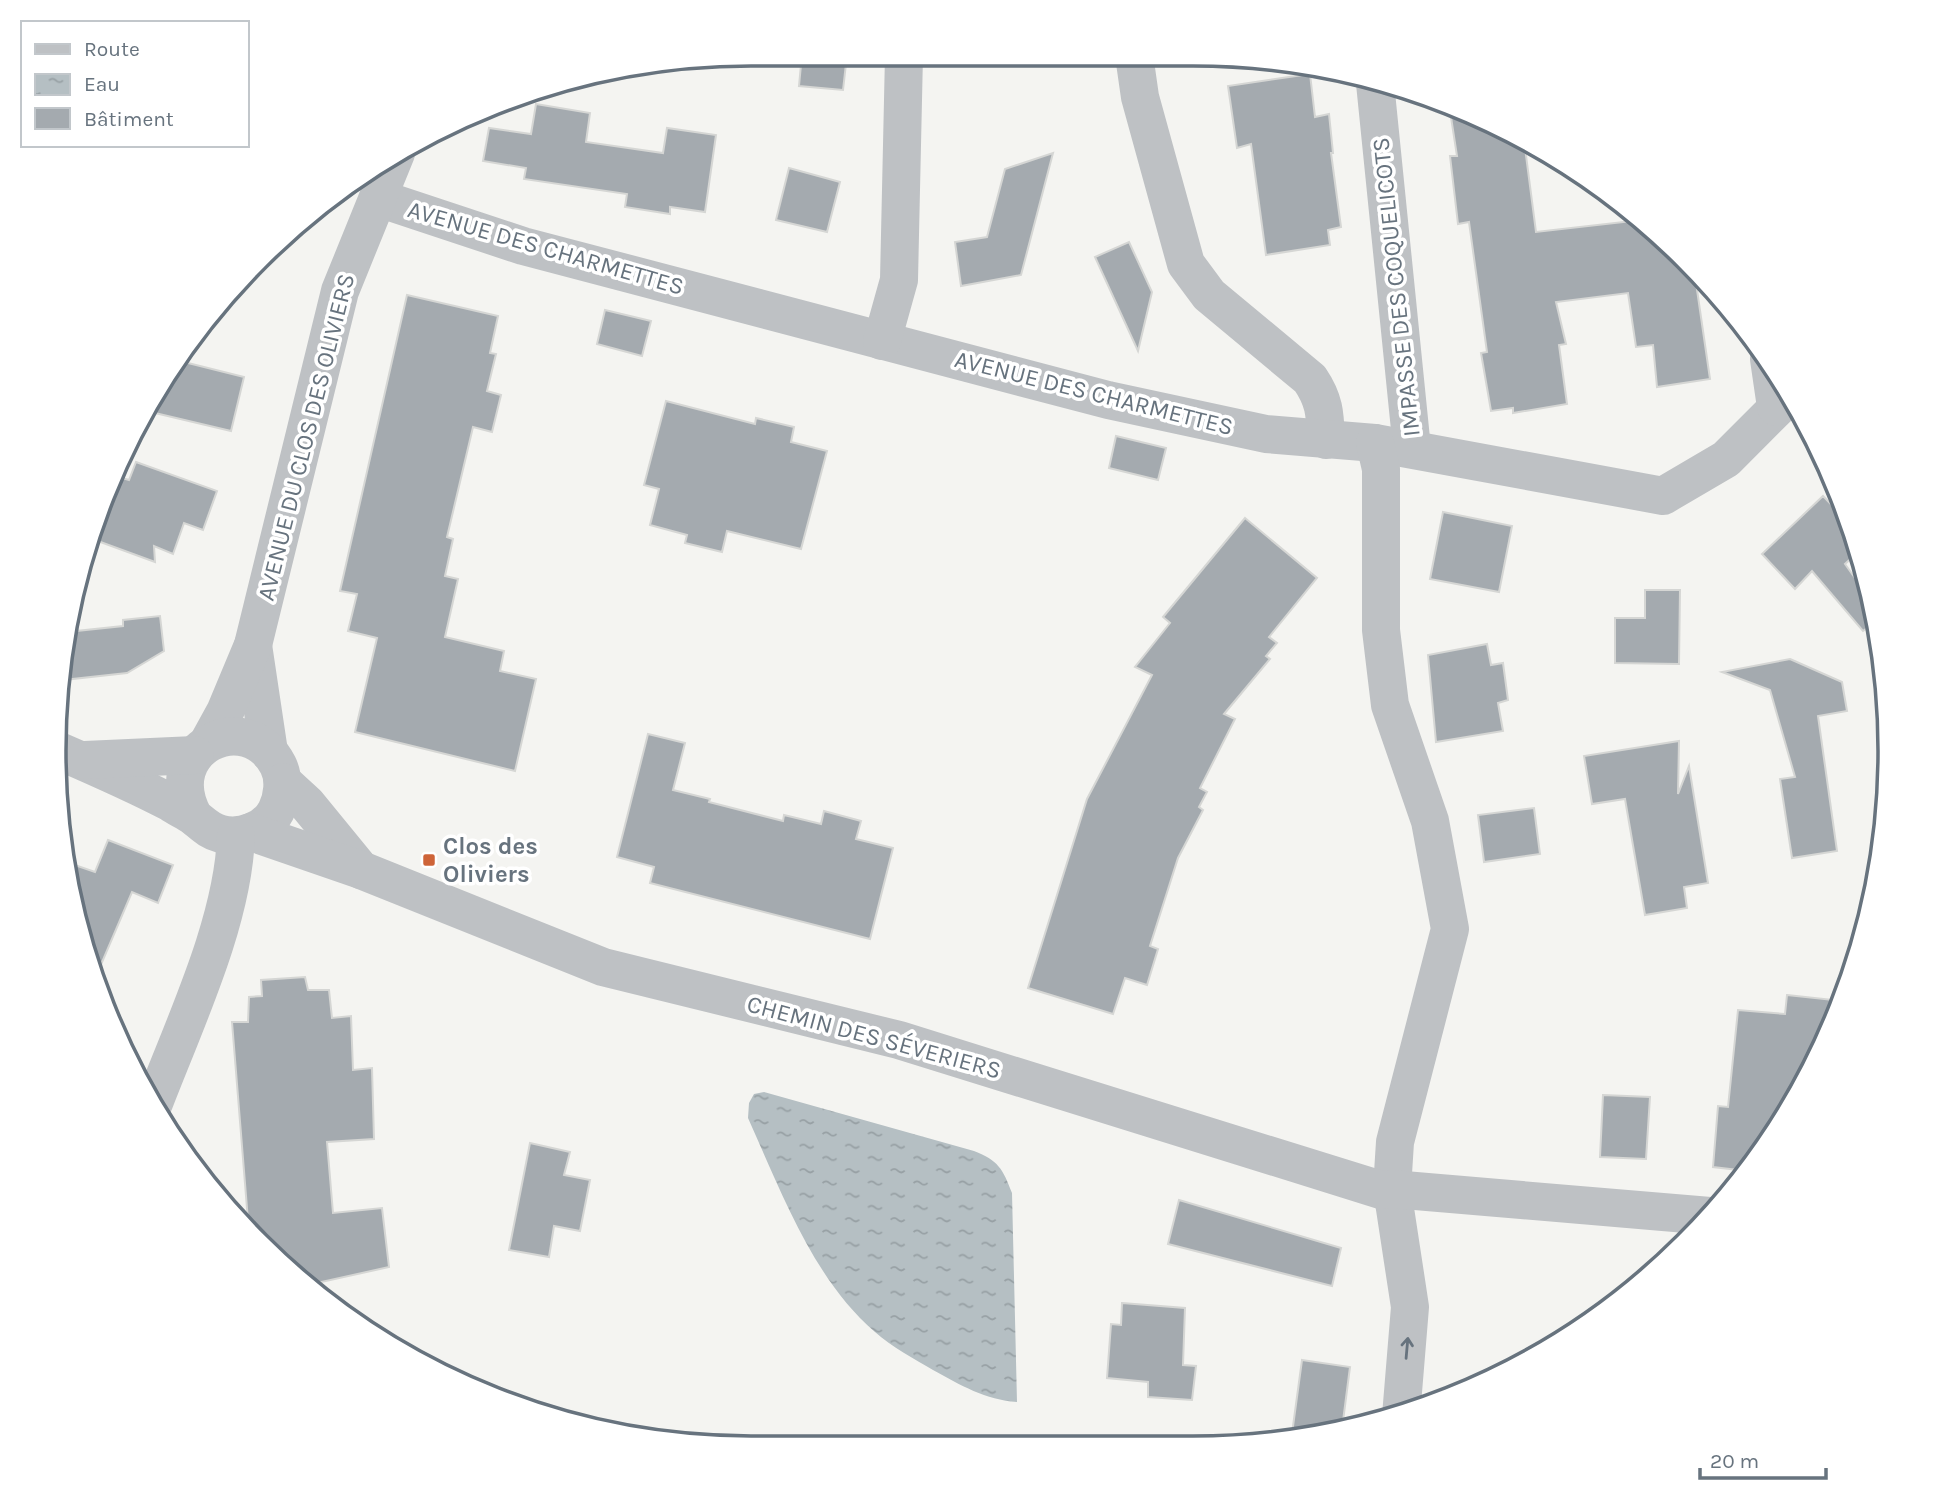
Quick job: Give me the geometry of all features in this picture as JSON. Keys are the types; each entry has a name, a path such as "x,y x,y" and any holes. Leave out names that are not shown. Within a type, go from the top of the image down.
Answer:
{"street":[{"path":"882,341 899,280 904,66"},
{"path":"1136,66 1140,97 1186,264 1209,295 1310,379 1320,394 1325,415 1326,440"},
{"name":"IMPASSE DES COQUELICOTS","path":"1376,92 1393,446 1381,469 1381,631 1390,705 1430,821 1450,929 1395,1142 1392,1189 1410,1307 1402,1404"},
{"name":"AVENUE DU CLOS DES OLIVIERS","path":"201,749 225,712 253,645 340,291 389,171"},
{"name":"AVENUE DES CHARMETTES","path":"378,198 523,246 1108,400 1266,434 1393,446 1663,496 1726,459 1782,402"},
{"name":"AVENUE DU CLOS DES OLIVIERS","path":"253,645 276,767"},
{"name":"CHEMIN DES SÉVERIERS","path":"69,756 201,749 223,737 240,737 256,742 361,870"},
{"path":"194,817 187,803 184,787 186,770 201,749"},
{"name":"CHEMIN DES SÉVERIERS","path":"69,756 194,817 205,828 220,834 244,834 361,870 603,967 899,1041 1381,1190 1698,1215"},
{"path":"158,1093 218,936 235,859 244,834 265,825 281,798 276,767"}],"water":[{"path":"764,1092 974,1151 999,1166 1012,1193 1017,1402 984,1395 933,1370 889,1343 853,1311 816,1260 786,1204 748,1118 749,1103 754,1094"}],"building":[{"path":"801,66 846,66 843,90 799,86"},
{"path":"1301,75 1310,77 1315,117 1329,114 1331,153 1341,227 1328,230 1330,245 1266,255 1251,144 1237,148 1228,86"},
{"path":"536,104 590,113 586,142 663,153 667,128 716,135 705,212 670,207 670,214 625,207 627,194 524,179 526,168 483,161 489,128 531,134"},
{"path":"1451,117 1526,153 1536,232 1627,222 1645,236 1697,287 1710,379 1657,387 1653,345 1636,347 1628,293 1556,302 1566,344 1559,345 1567,404 1513,413 1513,408 1491,411 1481,353 1487,352 1469,222 1458,224 1450,156 1457,156"},
{"path":"1053,153 1021,275 961,286 955,242 987,237 1005,169"},
{"path":"789,168 840,182 827,232 776,220"},
{"path":"1129,242 1152,292 1138,351 1095,257"},
{"path":"407,295 498,316 490,353 496,354 487,391 501,395 492,432 473,427 447,537 453,539 445,576 458,579 445,637 504,651 500,671 536,679 515,771 355,732 377,638 348,631 357,594 340,591"},
{"path":"605,310 651,321 642,356 597,344"},
{"path":"188,363 244,377 231,431 156,413"},
{"path":"666,401 755,424 756,418 794,427 791,442 827,451 801,549 727,531 722,552 685,543 687,535 650,525 659,489 644,485"},
{"path":"1116,436 1166,448 1158,480 1109,468"},
{"path":"136,462 217,491 203,530 184,523 173,554 154,546 155,562 100,542 124,478 129,480"},
{"path":"1823,496 1832,506 1842,531 1850,559 1845,564 1856,580 1867,628 1863,631 1812,571 1795,589 1762,554"},
{"path":"1443,512 1512,526 1499,592 1430,579"},
{"path":"1245,518 1317,578 1269,637 1277,643 1266,656 1270,659 1224,714 1235,719 1200,788 1207,792 1199,807 1203,810 1178,858 1150,946 1158,949 1147,985 1125,978 1113,1014 1028,988 1087,799 1152,675 1135,667 1170,623 1163,617"},
{"path":"1645,590 1680,590 1679,664 1615,663 1615,618 1645,618"},
{"path":"160,616 164,651 127,673 70,679 78,631 123,626 123,620"},
{"path":"1487,644 1491,665 1503,663 1508,700 1498,703 1503,731 1436,742 1428,655"},
{"path":"1790,659 1842,682 1847,711 1818,716 1837,851 1792,858 1780,779 1795,777 1770,690 1722,672"},
{"path":"648,734 685,743 673,790 783,821 784,815 821,824 824,811 861,821 856,839 893,848 870,939 650,883 654,867 617,857"},
{"path":"1679,741 1678,794 1689,766 1708,883 1684,887 1687,908 1645,915 1625,799 1592,804 1584,756"},
{"path":"1534,808 1540,854 1484,862 1478,815"},
{"path":"108,840 173,865 158,903 132,892 101,965 76,866 95,872"},
{"path":"305,977 308,990 329,990 332,1018 351,1016 353,1070 372,1068 374,1139 327,1142 333,1213 382,1208 389,1267 319,1283 248,1215 232,1022 248,1022 249,997 262,996 261,980"},
{"path":"1787,995 1831,1000 1787,1094 1737,1169 1713,1167 1718,1106 1728,1107 1738,1010 1785,1014"},
{"path":"1603,1095 1650,1097 1646,1159 1600,1157"},
{"path":"530,1143 570,1152 564,1175 590,1180 580,1231 554,1226 549,1257 509,1250"},
{"path":"1179,1200 1341,1248 1332,1286 1168,1244"},
{"path":"1122,1303 1185,1308 1183,1365 1196,1366 1192,1400 1148,1397 1148,1382 1107,1378 1111,1324 1121,1325"},
{"path":"1302,1360 1350,1367 1343,1419 1293,1429"}],"place":[{"name":"Clos des Oliviers","path":"429,860"}]}
